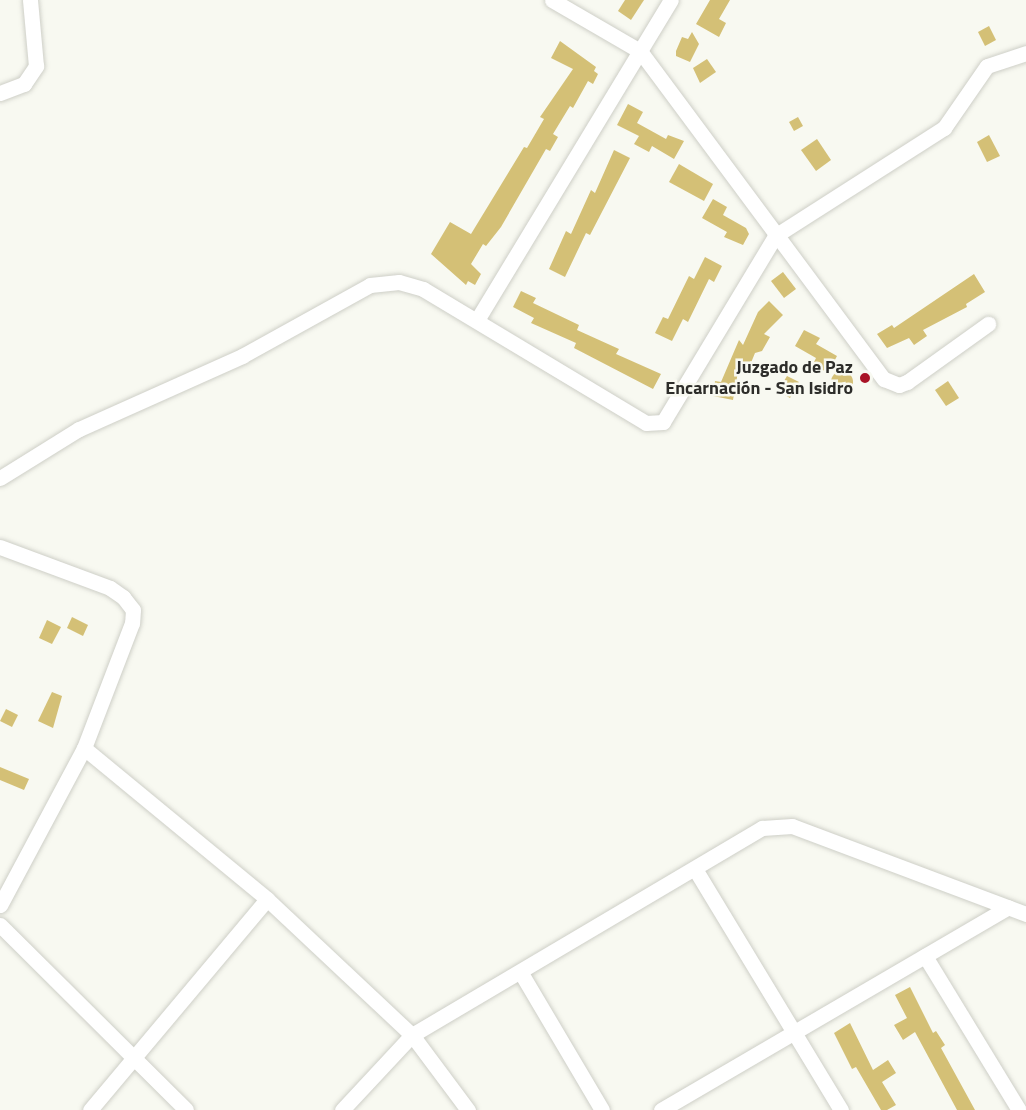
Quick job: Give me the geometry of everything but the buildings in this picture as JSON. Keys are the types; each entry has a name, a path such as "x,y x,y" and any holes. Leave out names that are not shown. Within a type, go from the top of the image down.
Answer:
{"street":[{"path":"0,93 24,84 36,66 30,0"},
{"path":"552,0 640,51 775,236 891,384 907,382 988,324"},
{"path":"477,320 670,0"},
{"path":"0,478 79,429 242,356 370,285 399,282 423,289 654,424 669,415 775,236 944,128 987,66 1026,53"},
{"path":"0,547 110,588 123,597 133,610 132,622 84,748 0,905"},
{"path":"84,748 267,899 412,1035 468,1110"},
{"path":"342,1110 412,1035 521,973 762,828 792,826 1026,914"},
{"path":"695,869 842,1110"},
{"path":"90,1110 267,899"},
{"path":"661,1110 1008,908"},
{"path":"0,925 136,1057 186,1110"},
{"path":"925,956 1021,1106"},
{"path":"521,973 602,1110"}],"place":[{"name":"Juzgado de Paz Encarnación - San Isidro","path":"865,378"}]}
